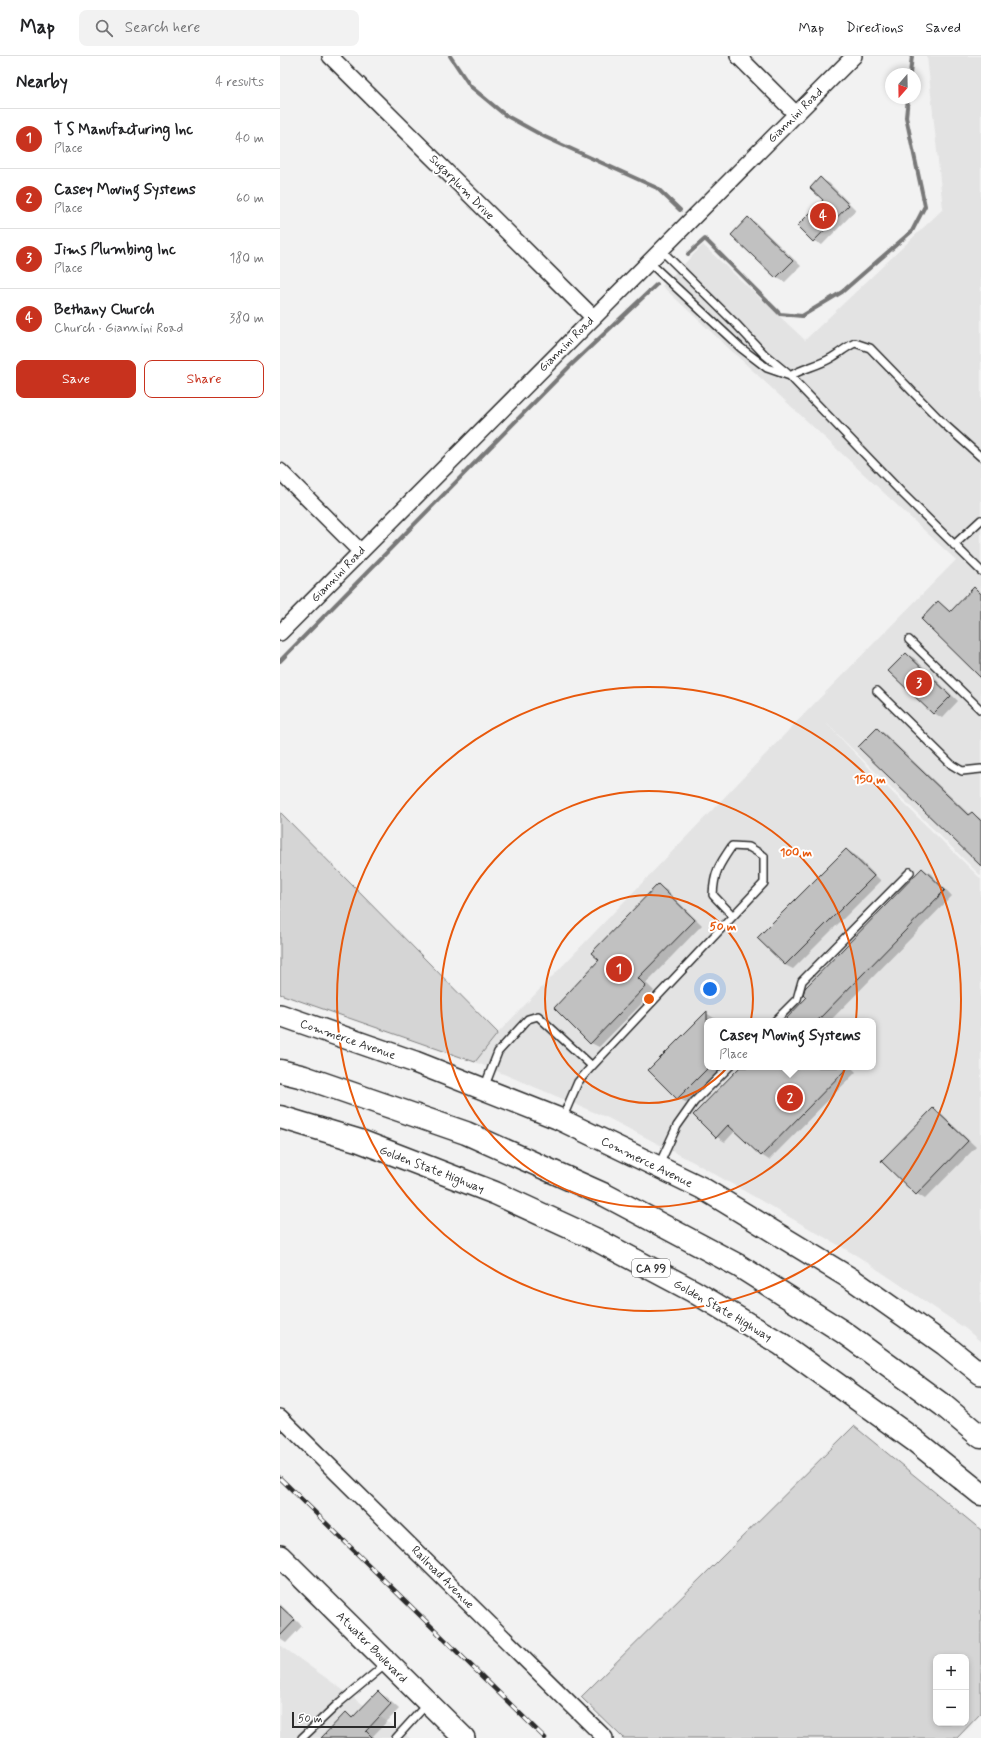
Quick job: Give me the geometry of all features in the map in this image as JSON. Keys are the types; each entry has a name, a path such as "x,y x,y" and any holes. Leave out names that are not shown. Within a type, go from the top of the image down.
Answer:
{"highway":[{"path":"280,1071 304,1077 466,1133 612,1199 739,1266 844,1332 944,1406 981,1437"},
{"name":"Golden State Highway","path":"280,1117 360,1142 495,1193 595,1239 693,1291 782,1344 914,1440 981,1494"}],"street":[{"name":"Sugarplum Drive","path":"330,56 593,317"},
{"path":"738,56 796,114"},
{"name":"Giannini Road","path":"280,633 854,56"},
{"path":"280,472 360,551"},
{"name":"Commerce Avenue","path":"280,1015 415,1062 562,1121 702,1188 852,1280 945,1345 981,1374"},
{"name":"Railroad Avenue","path":"280,1417 605,1738"},
{"name":"Atwater Boulevard","path":"280,1556 464,1738"}],"lane":[{"path":"661,250 736,324 764,354 790,376 902,493 981,571"},
{"path":"649,262 741,348 767,368 790,376"},
{"path":"790,376 800,370 831,359 843,349 856,343 870,348 943,422 981,457"},
{"path":"954,544 981,520"},
{"path":"910,640 981,710"},
{"path":"878,691 952,765 962,771 981,769"},
{"path":"562,1121 578,1082 732,915 764,883 764,856 749,847 732,846 718,866 714,881 713,895 732,915"},
{"path":"779,1018 797,999 802,981 910,872"},
{"path":"484,1090 498,1052 528,1019 538,1016 592,1066"},
{"path":"658,1167 677,1126 694,1102 726,1070"},
{"path":"302,1738 340,1702 387,1662"},
{"path":"396,1738 428,1703"}],"shaded area":[{"path":"927,56 981,56 981,876 825,722 892,792 981,879 981,1342 966,1329 859,1257 697,1164 608,1118 475,1062 498,1033 811,707 956,560 662,286 703,245 805,340 943,209"},
{"path":"280,812 498,1033 475,1062 280,994"},
{"path":"854,1426 981,1530 981,1713 969,1726 969,1654 933,1654 933,1726 969,1726 957,1738 623,1738 581,1697"},
{"path":"280,1645 410,1738 280,1738"}],"building":[{"path":"820,177 849,205 813,242 797,226 823,200 810,188"},
{"path":"748,217 793,261 776,278 731,235"},
{"path":"974,587 981,594 981,678 921,619 938,601 950,612"},
{"path":"906,653 951,696 933,714 888,671"},
{"path":"877,728 968,815 972,812 981,821 981,866 858,747"},
{"path":"846,849 874,876 785,965 757,938"},
{"path":"922,868 945,890 820,1018 787,1018 806,998 803,995 805,988"},
{"path":"658,884 695,920 638,978 646,986 590,1044 554,1008 599,960 591,953"},
{"path":"707,1011 707,1018 704,1018 704,1070 706,1070 677,1099 648,1070"},
{"path":"737,1070 845,1070 761,1156 728,1125 716,1138 693,1115"},
{"path":"933,1108 968,1141 916,1195 881,1161"},
{"path":"280,1606 295,1620 280,1636"},
{"path":"378,1691 391,1704 366,1731 373,1738 321,1738 346,1712 352,1718"}],"waterway":[{"path":"450,56 470,86 505,115 545,137 657,188 680,210"},
{"path":"911,68 912,56"},
{"path":"688,254 705,239 780,314 802,316 842,292 912,231 925,206 906,117 907,104"},
{"path":"280,661 569,367 657,284"}],"railway":[{"path":"280,1478 545,1738"}],"place":[{"name":"Bethany Church","path":"823,216"},
{"name":"Jims Plumbing Inc","path":"919,683"},
{"name":"T S Manufacturing Inc","path":"619,969"},
{"name":"Casey Moving Systems","path":"790,1098"}]}
